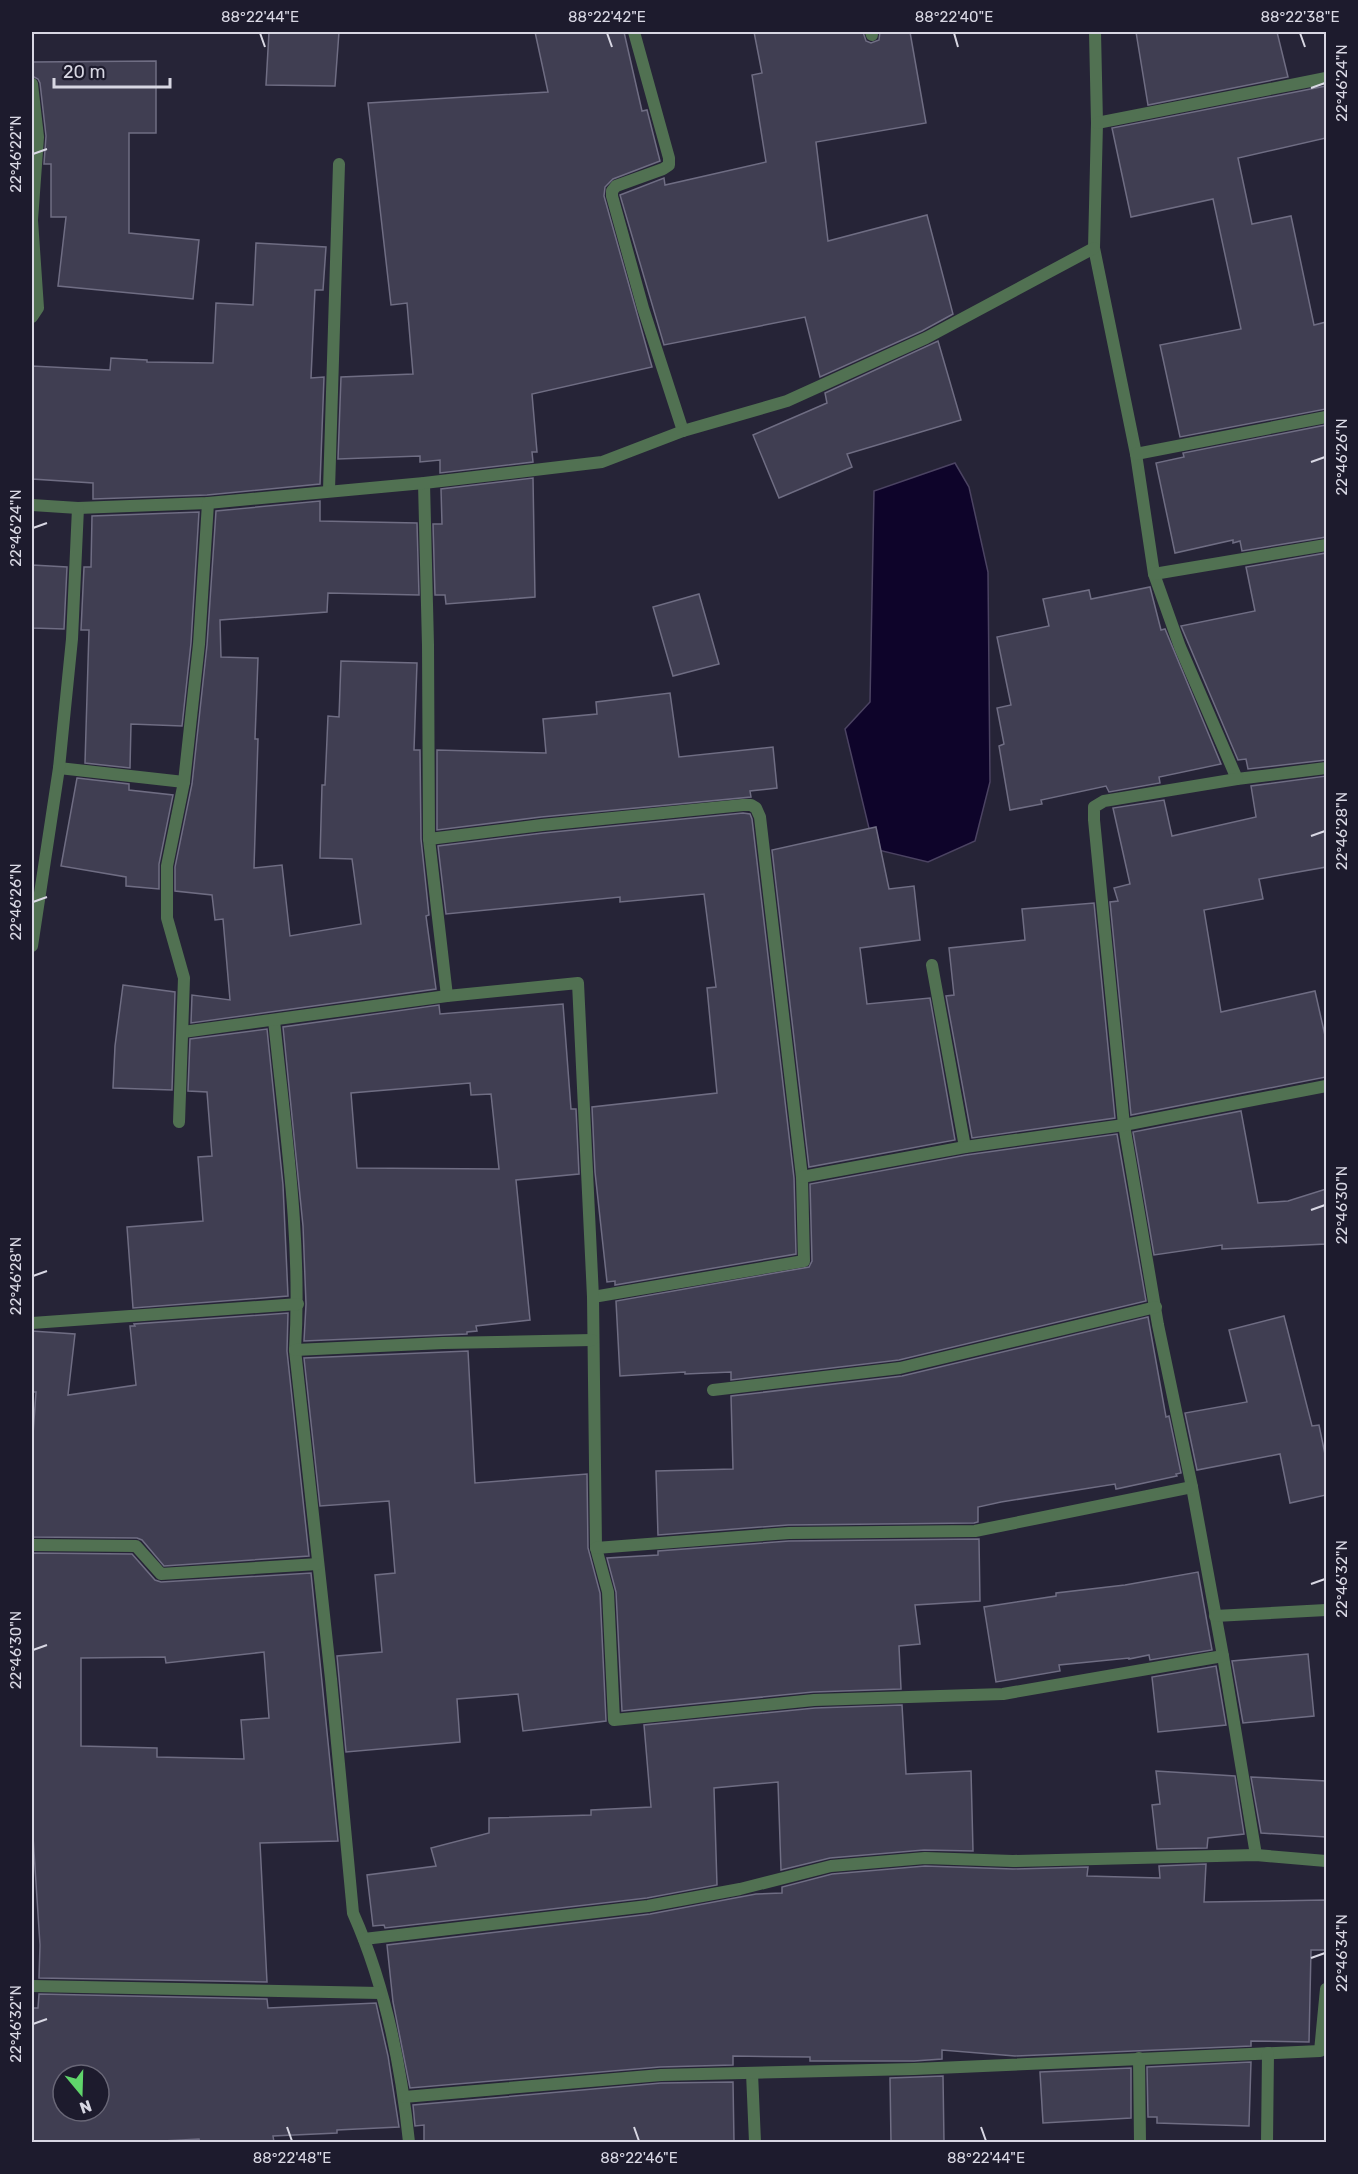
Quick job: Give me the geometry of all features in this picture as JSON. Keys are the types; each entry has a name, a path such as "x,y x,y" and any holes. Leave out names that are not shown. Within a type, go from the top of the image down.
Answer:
{"street":[{"path":"634,32 669,165 616,186 612,191 612,196 643,308 683,431"},
{"path":"1095,32 1097,123 1094,248 1137,454 1154,574 1180,647 1237,779"},
{"path":"1097,123 1326,78"},
{"path":"32,84 38,137 32,220 38,308 32,317"},
{"path":"328,490 339,164"},
{"path":"32,505 78,508 208,503 328,490 424,483 602,462 683,431 787,400 926,338 1094,248"},
{"path":"1137,454 1326,417"},
{"path":"424,483 429,839 447,996"},
{"path":"179,1122 184,978 167,918 167,866 184,782 199,644 208,503"},
{"path":"32,946 59,768 72,639 78,508"},
{"path":"1154,574 1326,545"},
{"path":"59,768 184,782"},
{"path":"1256,1855 1223,1656 1192,1487 1158,1325 1124,1125 1094,807 1104,801 1237,779 1326,768"},
{"path":"429,839 751,805 756,808 760,818 802,1177 804,1261 593,1297"},
{"path":"932,965 965,1147"},
{"path":"183,1032 447,996 578,983 593,1297 596,1548 608,1592 614,1720 814,1700 1003,1694 1223,1656"},
{"path":"274,1020 293,1216 298,1304 295,1350 353,1913 364,1939 395,2044 409,2142"},
{"path":"802,1177 965,1147 1124,1125 1326,1086"},
{"path":"32,1323 298,1304"},
{"path":"713,1390 900,1368 1156,1306"},
{"path":"295,1350 443,1343 592,1340"},
{"path":"596,1548 789,1533 975,1531 1192,1487"},
{"path":"32,1545 136,1546 161,1574 318,1564"},
{"path":"1215,1616 1326,1610"},
{"path":"364,1939 648,1906 740,1889 831,1866 925,1858 1013,1861 1256,1855 1326,1861"},
{"path":"32,1986 380,1993"},
{"path":"404,2097 661,2075 914,2068 1323,2051 1326,1989"},
{"path":"1267,2142 1268,2053"},
{"path":"1139,2058 1140,2142"},
{"path":"752,2073 755,2142"}],"shaded area":[{"path":"955,463 969,487 988,572 990,782 975,841 928,862 874,849 845,729 870,702 874,491"}],"building":[{"path":"269,32 339,32 335,86 266,85"},
{"path":"535,32 624,32 642,111 647,110 660,161 613,179 605,187 604,196 652,367 532,394 537,452 532,452 533,462 440,473 440,460 420,462 420,456 338,459 341,377 413,374 407,303 391,305 368,103 548,92"},
{"path":"754,32 863,32 866,41 871,43 879,40 880,32 910,32 926,123 816,142 828,241 927,215 953,314 922,331 820,377 805,317 664,345 620,195 664,178 665,185 766,162 752,75 762,73"},
{"path":"1136,32 1277,32 1288,77 1148,105"},
{"path":"156,61 156,133 129,133 129,233 199,240 193,299 58,286 66,217 51,217 51,164 44,164 46,136 40,83 32,76 32,62"},
{"path":"1326,86 1326,138 1238,158 1252,224 1291,216 1314,325 1326,322 1326,409 1180,437 1160,345 1241,329 1213,199 1131,217 1112,128"},
{"path":"256,243 326,247 323,290 315,290 311,378 324,377 320,484 207,495 93,499 93,483 32,479 32,366 110,370 111,358 147,360 147,362 213,363 216,303 253,305"},
{"path":"938,341 961,420 847,454 852,467 779,498 753,435 827,403 825,393"},
{"path":"1326,425 1326,537 1242,551 1240,541 1233,543 1233,540 1175,553 1156,463 1184,457 1183,453"},
{"path":"533,478 535,597 446,604 445,595 435,595 433,524 442,524 441,489"},
{"path":"320,501 320,521 417,523 419,595 328,593 327,612 220,620 221,657 258,658 254,868 282,865 290,936 361,924 352,859 320,858 322,785 325,785 328,716 339,717 341,661 417,663 414,750 420,750 421,839 429,915 426,916 436,989 191,1023 192,995 230,1000 223,919 215,920 212,895 175,891 175,867 192,784 207,645 216,511"},
{"path":"199,512 191,643 182,726 131,724 130,768 85,763 89,630 81,630 84,567 91,567 92,516"},
{"path":"1326,553 1326,760 1248,769 1246,759 1238,760 1181,626 1255,611 1246,567"},
{"path":"32,565 67,567 64,629 32,628"},
{"path":"1150,587 1161,630 1165,629 1221,764 1159,777 1160,783 1109,792 1106,786 1041,800 1042,804 1010,810 999,746 1004,744 997,708 1011,705 997,637 1049,626 1043,599 1089,590 1091,599"},
{"path":"699,594 719,664 673,676 653,607"},
{"path":"670,693 679,757 773,747 777,788 750,791 751,797 541,817 437,830 437,750 546,753 543,719 597,714 596,702"},
{"path":"1326,776 1326,867 1259,879 1263,899 1204,910 1221,1012 1315,991 1326,1040 1326,1077 1131,1115 1110,902 1118,901 1114,888 1130,884 1113,808 1164,800 1172,836 1256,817 1251,786"},
{"path":"77,778 129,784 129,790 173,795 159,864 159,889 126,886 126,877 61,866"},
{"path":"750,814 752,819 794,1178 796,1254 615,1285 615,1281 607,1282 595,1172 592,1107 717,1093 707,988 716,987 704,894 620,902 620,897 446,914 438,846"},
{"path":"876,827 889,889 914,886 920,940 860,948 867,1004 930,998 955,1140 809,1167 772,850"},
{"path":"1094,903 1115,1118 972,1138 946,996 954,995 949,948 1025,940 1022,909"},
{"path":"123,985 175,992 172,1090 113,1088 115,1046"},
{"path":"563,1004 571,1109 576,1109 579,1174 516,1180 530,1320 476,1326 477,1331 467,1332 467,1334 304,1341 306,1304 303,1226 283,1027 439,1005 440,1014","holes":["470,1083 471,1095 491,1094 499,1169 357,1168 351,1093"]},
{"path":"267,1029 283,1185 288,1296 133,1308 127,1227 203,1221 198,1157 212,1156 207,1092 188,1091 190,1039"},
{"path":"1241,1111 1258,1203 1288,1201 1326,1189 1326,1244 1222,1249 1222,1245 1154,1255 1133,1132"},
{"path":"1117,1134 1146,1301 899,1360 731,1380 731,1372 620,1376 616,1301 809,1267 812,1261 810,1184 966,1155"},
{"path":"288,1313 287,1351 309,1556 164,1566 142,1540 137,1538 32,1537 32,1449 36,1392 32,1392 32,1331 75,1334 68,1395 136,1385 130,1326 135,1326 134,1324"},
{"path":"1284,1316 1312,1426 1319,1425 1326,1459 1326,1495 1290,1503 1280,1454 1197,1470 1185,1413 1247,1402 1229,1330"},
{"path":"1148,1317 1166,1417 1169,1416 1181,1473 1176,1474 1177,1476 1116,1489 1115,1484 978,1507 978,1522 974,1523 788,1525 658,1535 656,1471 733,1469 731,1396 902,1376"},
{"path":"468,1351 475,1483 587,1474 588,1548 600,1593 606,1721 523,1731 518,1694 457,1699 460,1742 346,1752 337,1656 382,1652 375,1575 395,1573 389,1501 320,1506 304,1358"},
{"path":"979,1539 980,1601 915,1605 920,1644 899,1646 901,1689 813,1692 622,1711 616,1592 607,1558 658,1555 658,1551 789,1541"},
{"path":"32,1553 132,1554 155,1580 161,1582 311,1573 338,1841 260,1843 267,1982 39,1978 40,1945 32,1821","holes":["264,1652 269,1718 241,1720 244,1759 157,1757 157,1748 81,1746 81,1658 165,1657 166,1663"]},
{"path":"1198,1572 1212,1650 1150,1660 1149,1655 1059,1665 1060,1671 996,1682 984,1607 1056,1596 1056,1593 1125,1585"},
{"path":"1308,1654 1314,1716 1243,1723 1232,1661"},
{"path":"1216,1666 1226,1725 1158,1732 1152,1677"},
{"path":"902,1705 906,1774 971,1771 973,1851 924,1850 830,1858 781,1870 778,1782 714,1788 717,1885 647,1898 385,1928 384,1925 373,1926 367,1875 436,1866 431,1848 489,1833 489,1818 591,1815 591,1810 651,1807 644,1725 815,1708"},
{"path":"1156,1771 1235,1776 1244,1834 1208,1838 1207,1848 1157,1849 1152,1805 1160,1804"},
{"path":"1251,1777 1326,1781 1326,1837 1261,1833"},
{"path":"1206,1864 1204,1902 1326,1900 1326,1950 1311,1950 1309,2042 1251,2041 1251,2046 1015,2056 942,2050 942,2059 914,2061 810,2061 810,2057 733,2056 733,2065 660,2067 410,2088 393,2002 387,1945 650,1914 756,1894 782,1893 782,1887 832,1874 925,1866 1013,1869 1088,1867 1087,1876 1160,1878 1159,1866"},
{"path":"39,1994 267,1999 268,2008 376,2003 388,2056 399,2127 273,2136 274,2142 200,2142 199,2139 144,2142 33,2142 32,2008 38,2008"},
{"path":"1251,2062 1249,2126 1157,2123 1157,2117 1148,2117 1147,2067"},
{"path":"1131,2068 1131,2118 1043,2123 1040,2072"},
{"path":"943,2076 944,2142 891,2142 890,2078"},
{"path":"733,2082 734,2142 424,2142 424,2125 415,2126 413,2105 661,2083"}]}
